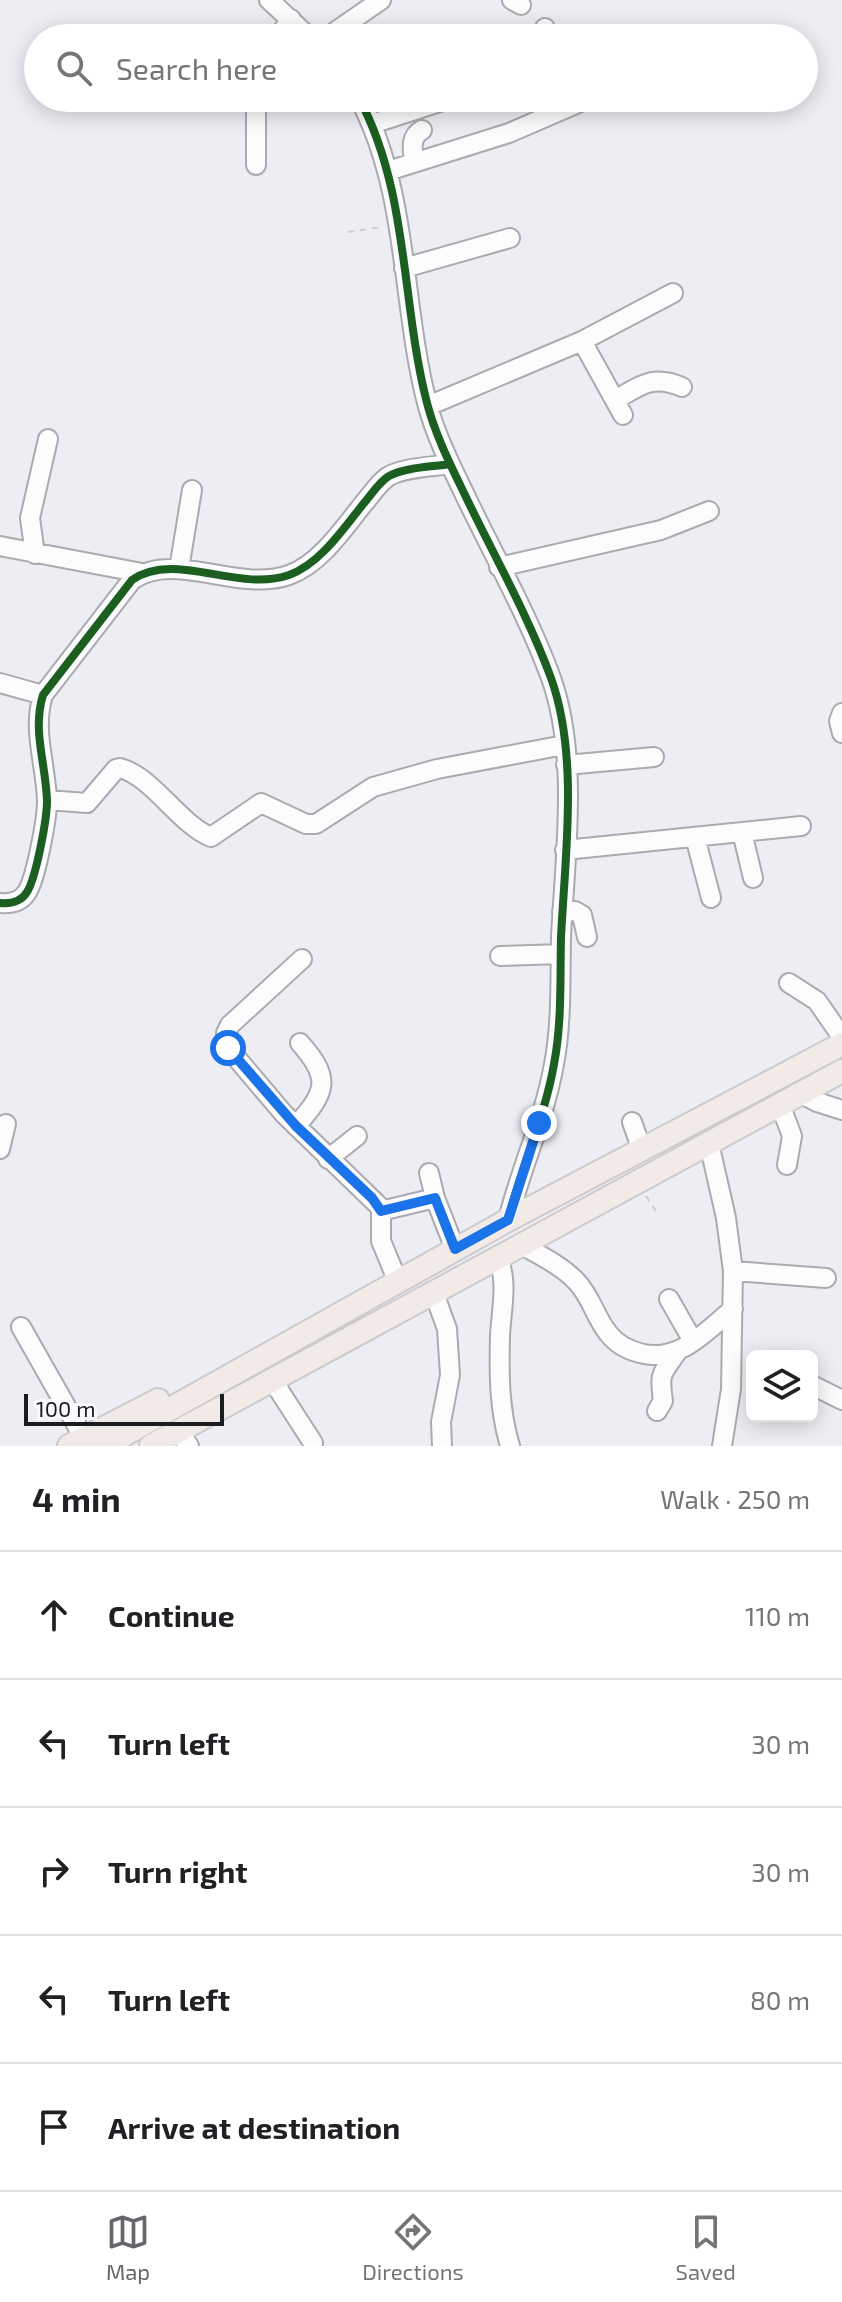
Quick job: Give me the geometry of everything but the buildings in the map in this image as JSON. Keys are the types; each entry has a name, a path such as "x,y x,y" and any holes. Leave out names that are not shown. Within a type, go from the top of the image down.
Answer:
{"main road":[{"path":"85,1443 234,1373 508,1220 842,1044"},
{"path":"151,1446 842,1071"},
{"path":"367,1299 382,1322"},
{"path":"185,1445 232,1403"}],"street":[{"path":"269,0 296,24"},
{"path":"346,24 381,0"},
{"path":"287,24 291,19"},
{"path":"256,112 256,165"},
{"path":"366,112 388,171 413,334 428,406 450,464 552,680 564,745 565,850 555,1060 546,1102 508,1220"},
{"path":"372,124 409,112"},
{"path":"388,171 462,149 537,112"},
{"path":"414,163 414,138 422,130"},
{"path":"404,268 510,238"},
{"path":"428,406 582,341 673,293"},
{"path":"582,341 619,408 648,381 662,380 682,387"},
{"path":"35,554 30,518 48,439"},
{"path":"0,546 142,573 179,569 240,580 267,580 301,570 389,476 450,464"},
{"path":"179,569 192,490"},
{"path":"499,567 661,530 709,511"},
{"path":"0,903 11,904 28,892 41,841 47,800 38,735 43,695 120,593 142,573"},
{"path":"0,683 43,695"},
{"path":"842,713 839,721 842,733"},
{"path":"47,800 87,803 116,769 127,770 211,837 256,804 265,803 306,824 316,824 373,787 453,765 564,745"},
{"path":"566,765 654,757"},
{"path":"565,850 801,826"},
{"path":"742,832 753,878"},
{"path":"695,837 711,898"},
{"path":"562,912 579,912 587,937"},
{"path":"500,956 561,954"},
{"path":"302,959 242,1013 226,1033 228,1048 296,1126 372,1198 381,1211 381,1241 398,1282"},
{"path":"789,983 817,1001 842,1037"},
{"path":"296,1126 319,1098 321,1073 300,1043"},
{"path":"787,1165 792,1136 790,1098 842,1110"},
{"path":"632,1122 642,1150"},
{"path":"0,1149 6,1124"},
{"path":"328,1159 357,1136"},
{"path":"709,1143 726,1218 740,1354 722,1446"},
{"path":"429,1173 435,1198 455,1249"},
{"path":"381,1211 435,1198"},
{"path":"520,1244 563,1268 586,1292 606,1331 617,1344 633,1352 659,1357 677,1352 733,1309"},
{"path":"497,1256 503,1282 499,1380 501,1416 510,1446"},
{"path":"733,1271 826,1278"},
{"path":"434,1293 447,1329 450,1375 441,1422 442,1446"},
{"path":"669,1299 693,1341"},
{"path":"21,1327 85,1443"},
{"path":"657,1411 663,1401 662,1373 677,1352"},
{"path":"273,1381 313,1443"},
{"path":"818,1388 842,1400"}],"path":[{"path":"348,232 398,225"}],"cycle path":[{"path":"365,112 387,171 396,209 412,326 430,415 448,460 542,654 560,708 565,740 568,806 557,1048 545,1103 508,1220"},
{"path":"0,903 15,902 25,895 40,848 47,801 39,735 43,695 132,580 149,572 167,569 249,579 289,575 321,554 389,476 411,469 450,464"}],"route":[{"path":"228,1048 284,1114 372,1198 381,1211 435,1198 455,1249 508,1220 516,1187 539,1123"}]}
